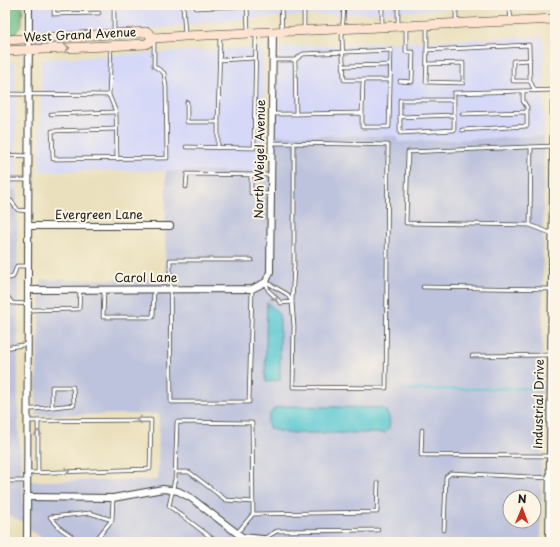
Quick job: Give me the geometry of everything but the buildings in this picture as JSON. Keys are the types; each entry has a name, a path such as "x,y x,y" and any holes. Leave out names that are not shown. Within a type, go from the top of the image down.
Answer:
{"main road":[{"name":"West Grand Avenue","path":"5,51 146,44 154,38 184,36 555,19"},
{"name":"West Grand Avenue","path":"5,40 147,32 154,38"}],"street":[{"path":"27,542 29,5"},
{"name":"North Weigel Avenue","path":"265,283 270,272 270,143 272,60 277,31"},
{"name":"Industrial Drive","path":"550,542 552,523 552,476 550,456 554,380 552,355 552,289 554,274 553,234 555,98"},
{"name":"Evergreen Lane","path":"29,226 170,226"},
{"name":"Carol Lane","path":"28,290 252,289 265,283"},
{"path":"28,497 113,498 163,489 178,491 191,498 242,538 256,540 263,539"}],"lane":[{"path":"54,5 54,14 99,13"},
{"path":"114,5 114,34"},
{"path":"183,5 184,36"},
{"path":"186,147 254,148 256,58 247,5"},
{"path":"196,8 210,6 259,5"},
{"path":"277,31 281,5"},
{"path":"304,30 304,12 306,5"},
{"path":"344,5 344,80 390,80"},
{"path":"382,5 382,26"},
{"path":"398,5 406,52 413,52 412,82 400,81"},
{"path":"456,5 456,23"},
{"path":"509,5 511,21"},
{"path":"426,64 463,63 463,83 426,82 426,64 427,50 427,24"},
{"path":"218,148 220,34"},
{"path":"116,129 52,130 53,159 167,158 166,86 164,73 154,66 154,38"},
{"path":"427,50 529,45 530,81 535,91"},
{"path":"111,46 109,95 116,112 117,158"},
{"path":"272,60 295,60 302,54 391,50 389,126 362,127 363,80"},
{"path":"219,60 256,58"},
{"path":"295,60 296,114"},
{"path":"530,60 513,60 513,81 530,81"},
{"path":"343,66 390,65"},
{"path":"214,78 219,78"},
{"path":"454,100 400,100 400,133 454,130 454,100 454,93 555,90"},
{"path":"462,130 527,126 527,107 523,101 523,91"},
{"path":"5,94 109,95"},
{"path":"187,102 187,122 218,122"},
{"path":"51,114 116,112"},
{"path":"462,114 527,112"},
{"path":"271,114 362,113"},
{"path":"400,117 454,115"},
{"path":"270,143 294,143 388,145 386,388 293,387 292,302 294,266 294,143"},
{"path":"553,234 530,225 406,223 408,152 555,146"},
{"path":"530,225 531,147"},
{"path":"5,156 29,156"},
{"path":"186,187 187,174 270,175"},
{"path":"251,175 251,193 270,194"},
{"path":"5,180 29,180"},
{"path":"5,199 12,201 18,210 29,210"},
{"path":"252,260 170,260 171,402 249,402 252,289"},
{"path":"5,279 13,277 17,266 28,266"},
{"path":"265,283 287,294 292,302"},
{"path":"265,283 268,290 281,303 292,302"},
{"path":"423,287 552,289"},
{"path":"104,290 103,317 153,317 154,289"},
{"path":"5,293 12,303 28,307 79,309 80,290"},
{"path":"5,348 28,344"},
{"path":"472,356 552,355"},
{"path":"28,410 47,409 52,406 74,406 74,387 52,387 52,406"},
{"path":"28,421 151,420 150,469 28,473"},
{"path":"38,421 38,472"},
{"path":"217,542 169,506 176,472 177,422 252,423 253,514 237,533"},
{"path":"422,430 421,456 550,456"},
{"path":"5,464 6,481 28,481"},
{"path":"176,472 189,472 226,500 252,502"},
{"path":"444,530 446,477 452,473 552,476"},
{"path":"253,514 377,512 378,483"},
{"path":"94,542 112,520 113,498"},
{"path":"80,542 61,529 50,517 90,513 112,520"},
{"path":"263,539 277,531 378,530"},
{"path":"237,542 242,538"},
{"path":"263,539 271,542"}],"shaded area":[{"path":"30,5 544,5 254,18 30,42"},
{"path":"542,36 544,42 544,136 398,142 397,136 272,135 280,47"},
{"path":"263,47 268,171 40,171 41,62 43,59"},
{"path":"5,61 10,61 15,65 17,190 5,190"},
{"path":"272,135 398,136 398,142 544,136 541,489 502,489 502,529 541,529 541,542 48,542 30,530 29,481 158,480 159,414 35,415 41,280 165,279 166,171 271,171"},
{"path":"5,190 17,190 18,418 25,523 5,513"}],"green space":[{"path":"5,5 23,5 22,25 15,34 5,35"}],"water":[{"path":"267,302 279,314 280,380 266,382 265,378"},
{"path":"284,406 383,408 389,417 390,424 385,433 287,433 270,429 267,422 271,413 274,409"}],"waterway":[{"path":"403,390 544,388"}]}
